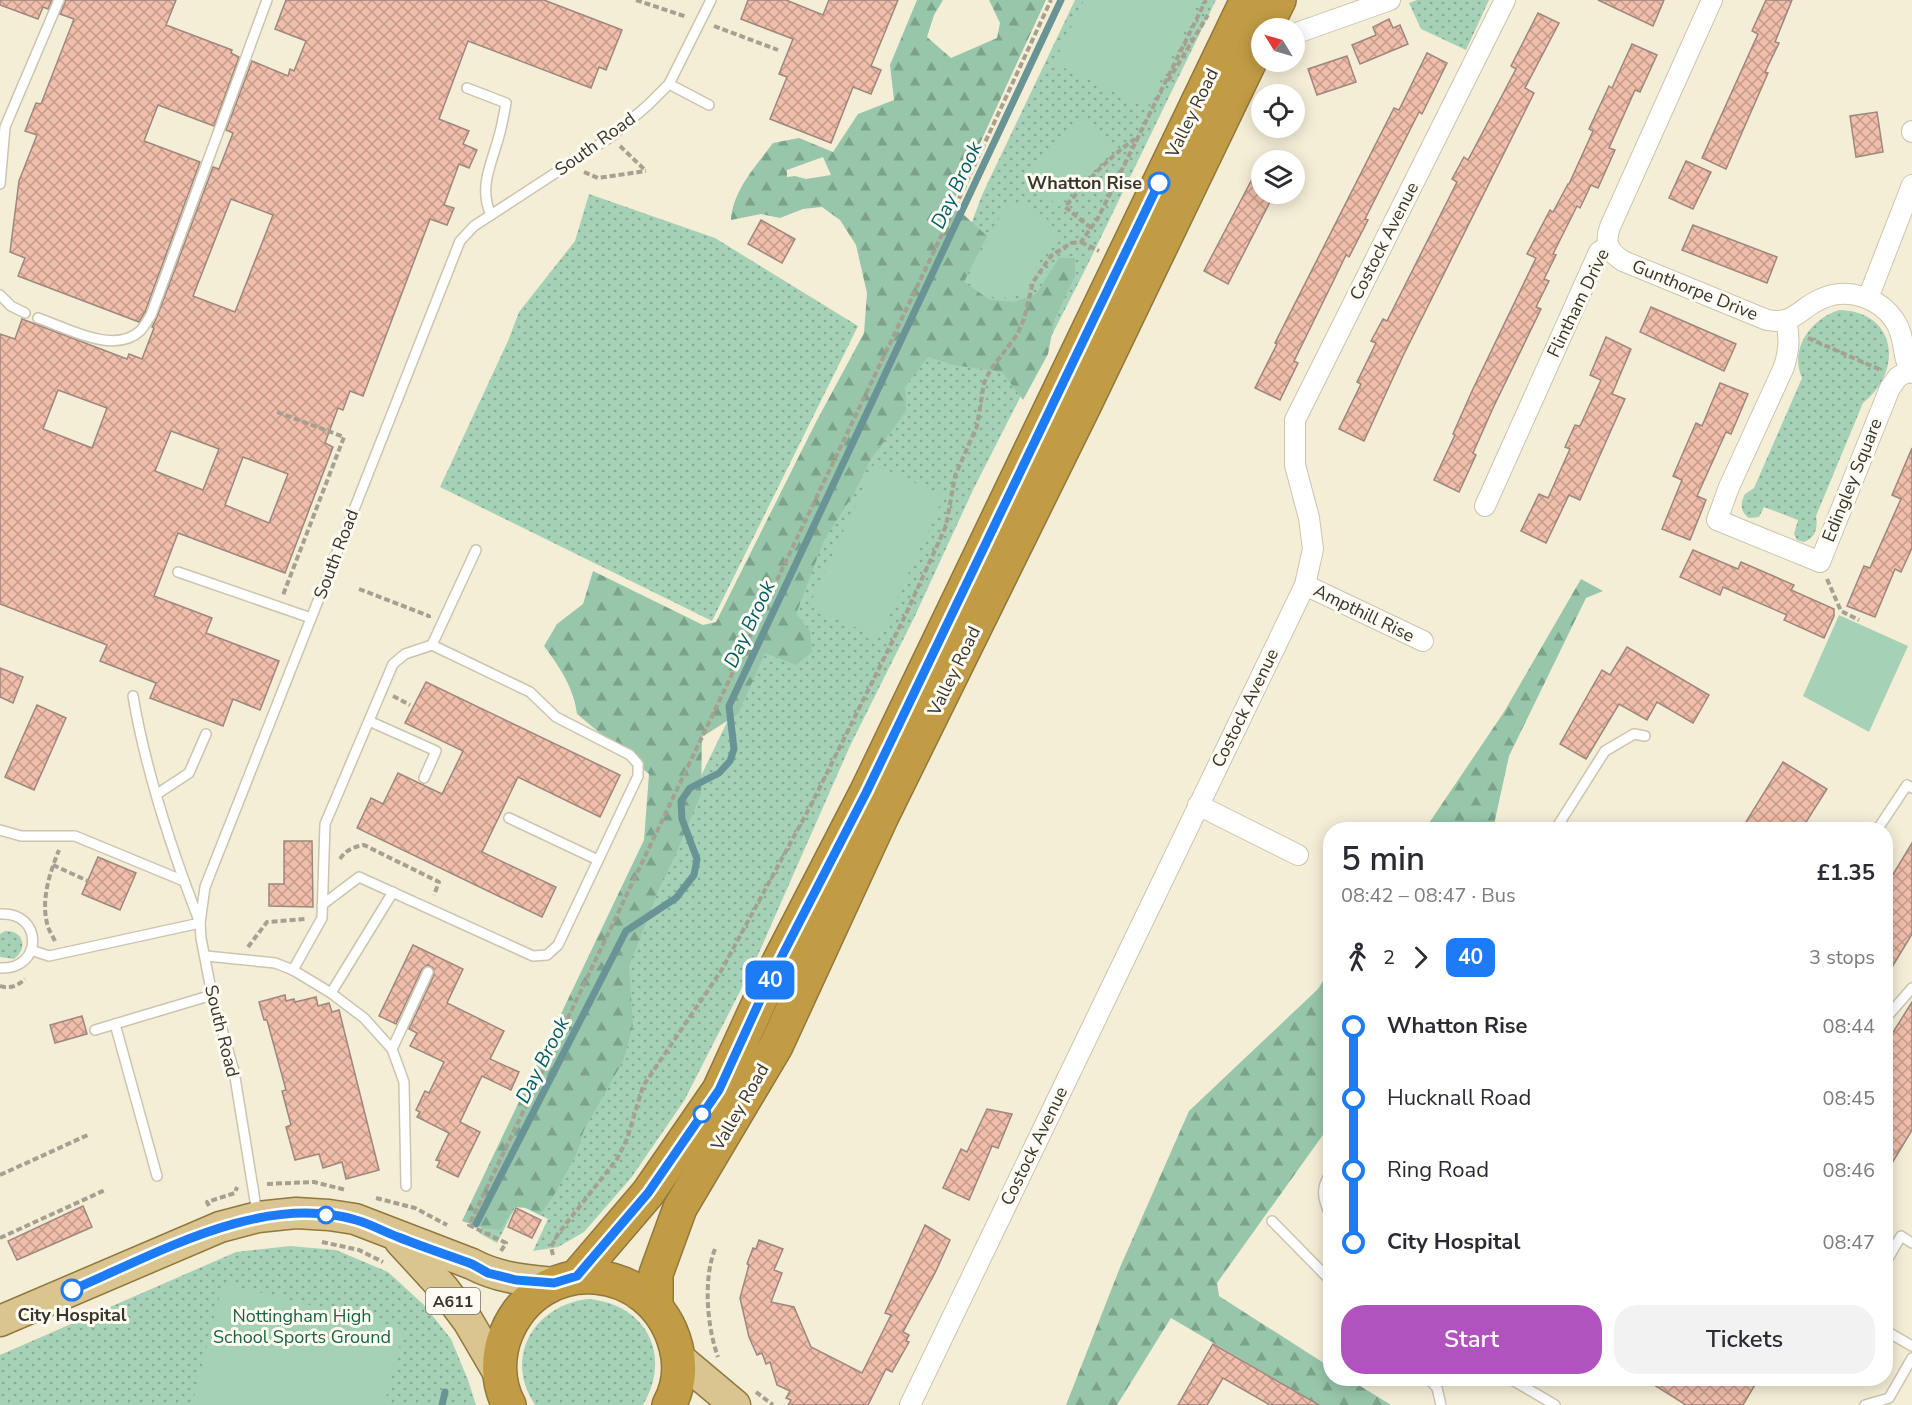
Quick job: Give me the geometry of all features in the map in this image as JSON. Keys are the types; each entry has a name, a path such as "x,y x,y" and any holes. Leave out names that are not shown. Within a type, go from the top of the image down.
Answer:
{"highway":[{"name":"Valley Road","path":"509,1405 504,1397 500,1374 501,1346 512,1320 530,1298 648,1193 719,1090 768,983 872,780 1249,25 1279,0"},
{"name":"Valley Road","path":"656,1305 656,1274 680,1208 776,1046 881,819 1079,417 1249,25"},
{"path":"561,1271 606,1277 633,1287 656,1305 672,1330 679,1358 678,1378 669,1405"}],"main road":[{"name":"A611","path":"0,1321 220,1227 258,1217 296,1213 329,1215 355,1220 444,1289 468,1321 500,1374"},
{"name":"A611","path":"386,1244 472,1264 488,1273 516,1280 561,1271"},
{"path":"679,1358 743,1396"}],"street":[{"path":"1305,30 1390,0"},
{"name":"Costock Avenue","path":"910,1405 1305,585 1313,549 1309,518 1295,465 1295,420 1505,0"},
{"name":"Flintham Drive","path":"1485,506 1599,252 1608,246 1606,240 1610,227 1712,0"},
{"path":"1868,298 1912,185"},
{"name":"Gunthorpe Drive","path":"1608,246 1617,257 1634,265 1788,330"},
{"path":"1788,330 1800,314 1820,299 1831,295 1850,294 1868,298 1879,304 1896,322 1901,333 1907,374"},
{"name":"Edingley Square","path":"1788,330 1789,348 1784,367 1729,487 1717,520 1820,562 1881,406 1890,388 1907,374"},
{"name":"Ampthill Rise","path":"1305,585 1423,641"},
{"path":"1198,805 1298,855"}],"lane":[{"path":"0,184 5,127 60,0"},
{"path":"38,318 111,342 125,339 141,331 151,315 267,0"},
{"name":"South Road","path":"258,1217 234,1071 212,995 200,923 205,887 460,241 474,226 491,214 612,136 648,105 669,84 711,0"},
{"path":"669,84 709,105"},
{"path":"467,88 506,104 500,136 485,180 486,204 491,214"},
{"path":"0,295 11,306 25,313"},
{"path":"432,645 476,550"},
{"path":"178,572 311,618"},
{"path":"293,970 322,918 322,905 323,873 325,824 393,664 405,654 432,645 530,692 556,717 630,755 638,764 638,776 558,945 547,955 532,956 359,877 322,905"},
{"path":"31,950 49,956 200,923 184,881 142,748 133,696"},
{"path":"369,721 436,752 424,778"},
{"path":"157,794 189,773 206,734"},
{"path":"1560,822 1605,751 1634,734 1645,736"},
{"path":"1882,822 1907,785 1912,788"},
{"path":"509,818 598,860"},
{"path":"0,830 21,836 75,836 184,881"},
{"path":"331,993 393,892"},
{"path":"0,914 15,915 23,920 32,936 31,950 27,958 19,965 0,968"},
{"path":"206,956 275,963 293,970 331,993 364,1018 392,1048 404,1082 406,1186"},
{"path":"392,1048 428,972"},
{"path":"1893,1010 1912,988"},
{"path":"95,1030 212,995"},
{"path":"115,1024 158,1176"},
{"path":"1272,1221 1323,1273"},
{"path":"1893,1250 1901,1236 1912,1243"},
{"path":"1893,1335 1912,1346"},
{"path":"1864,1405 1890,1398 1912,1358"},
{"path":"1435,1386 1441,1405"},
{"path":"1523,1386 1555,1405"}],"path":[{"path":"636,0 778,50"},
{"path":"499,1254 506,1243 469,1225 952,214 1051,0"},
{"path":"1081,242 1098,218 1206,0"},
{"path":"1152,107 1249,25"},
{"path":"1091,228 1065,207 1114,153 1136,138"},
{"path":"588,174 598,178 646,171 626,153"},
{"path":"561,1271 551,1247 558,1234 617,1159 627,1139 648,1076 667,1052 721,971 811,805 905,616 946,526 955,476 977,426 984,383 991,369 1017,335 1024,319 1033,282 1051,256 1071,243 1081,242 1105,254"},
{"path":"1788,330 1907,374"},
{"path":"277,412 344,437 279,606"},
{"path":"1820,562 1841,611 1859,620"},
{"path":"359,589 429,616 420,640 405,654"},
{"path":"61,954 47,923 45,897 53,865 65,836"},
{"path":"323,873 335,867 344,854 354,847 364,845 439,882 429,909"},
{"path":"53,865 88,881"},
{"path":"238,959 267,922 322,918"},
{"path":"0,1175 90,1134"},
{"path":"0,1238 105,1190"},
{"path":"321,1242 359,1250 389,1265 384,1256 386,1244"},
{"path":"715,1249 709,1264 707,1284 714,1347 721,1363"},
{"path":"743,1396 773,1405"}],"green space":[{"path":"917,0 943,0 934,15 927,37 951,58 997,38 1000,23 989,0 1046,0 952,204 987,236 964,282 990,300 1014,302 1036,294 1059,258 1075,258 1075,276 1055,318 1048,354 1023,400 1002,372 954,365 928,357 905,387 906,411 871,459 853,495 824,540 796,614 810,631 812,652 796,665 765,653 738,714 702,737 701,794 661,884 629,966 633,1025 623,1061 584,1130 576,1155 540,1215 527,1208 514,1207 501,1230 482,1228 462,1221 644,840 649,774 577,714 569,686 544,646 557,624 583,604 593,571 703,625 716,622 816,422 864,333 867,293 856,245 840,220 822,207 803,209 780,218 761,214 731,220 736,199 746,179 773,143 799,138 833,152 858,114 894,100 890,65","holes":["823,157 831,175 806,179 795,176 787,177 787,170"]},
{"path":"1075,0 1216,0 1086,268 973,490 914,618 850,746 754,964 684,1101 631,1178 584,1232 558,1247 533,1251 548,1219 517,1204 497,1243 479,1233 730,716 964,243 982,195"},
{"path":"1084,0 1200,0 1147,108 1054,63"},
{"path":"1417,0 1489,0 1466,50 1421,29 1409,3"},
{"path":"1083,116 1114,145 1059,207 1026,178"},
{"path":"589,194 715,238 858,326 712,621 440,487 508,341 519,312 575,241"},
{"path":"1013,202 1040,213 1054,228 1057,235 1041,255 1026,293 999,298 989,295 967,279 1004,209"},
{"path":"1840,310 1859,313 1874,321 1883,332 1888,346 1889,360 1876,390 1863,403 1816,516 1815,532 1804,542 1797,540 1794,534 1798,520 1764,507 1759,517 1749,518 1742,510 1742,501 1745,494 1754,488 1802,378 1798,356 1805,336 1820,320"},
{"path":"874,464 944,496 879,638 809,606"},
{"path":"1581,579 1603,591 1586,598 1509,756 1495,822 1430,822 1504,712"},
{"path":"1839,615 1908,646 1869,732 1803,696"},
{"path":"5,931 16,934 22,941 21,950 14,959 0,957 0,934"},
{"path":"1323,981 1323,1135 1217,1283 1219,1296 1323,1363 1323,1386 1360,1386 1391,1405 1319,1405 1171,1318 1117,1405 1066,1405 1121,1265 1189,1111 1318,989"},
{"name":"Nottingham High School Sports Ground","path":"290,1246 336,1250 388,1272 424,1305 451,1339 476,1405 0,1405 0,1355 236,1252"},
{"path":"223,1283 404,1329 384,1405 192,1405"},
{"path":"587,1299 607,1303 624,1310 638,1321 648,1334 654,1350 655,1367 652,1386 643,1405 535,1405 526,1387 522,1369 523,1352 529,1337 539,1323 552,1312 568,1304"}],"building":[{"path":"0,0 52,0 48,9 43,7 38,19 0,5"},
{"path":"66,0 176,0 166,25 232,50 231,53 239,57 214,126 158,105 144,141 200,162 145,312 139,322 18,276 25,258 10,252 19,181 37,135 25,131 36,103 41,104 74,19 60,14"},
{"path":"286,0 544,0 622,30 606,70 599,67 591,88 468,41 439,119 469,131 463,144 477,150 469,168 459,164 444,205 454,208 447,225 430,219 363,396 350,391 343,410 338,408 325,443 333,447 285,573 178,533 154,596 212,618 206,633 279,661 260,710 233,699 223,726 150,698 156,683 100,661 107,645 0,604 0,334 15,339 22,319 127,359 129,354 142,359 213,167 219,169 233,133 226,130 252,61 288,76 290,69 294,71 306,41 275,29","holes":["231,199 273,215 235,312 193,296","58,390 107,408 92,448 43,429","171,431 219,449 203,490 155,471","243,457 288,474 269,523 225,505"]},
{"path":"748,0 786,0 823,15 829,0 898,0 871,66 881,70 871,94 853,87 831,143 770,119 787,77 779,74 793,39 741,19"},
{"path":"1598,0 1664,0 1653,26"},
{"path":"1766,0 1792,0 1775,42 1779,43 1765,72 1768,73 1726,169 1702,158 1758,34 1752,31"},
{"path":"1538,13 1559,23 1525,88 1534,93 1403,356 1364,441 1339,429 1361,384 1357,382 1376,343 1371,341 1383,319 1387,321 1457,182 1452,179 1464,157 1468,160 1516,69 1511,66"},
{"path":"1389,19 1393,28 1400,25 1408,44 1360,64 1352,45 1376,35 1373,27"},
{"path":"1632,44 1657,55 1640,92 1635,90 1609,148 1615,150 1598,188 1591,185 1580,208 1577,206 1553,254 1556,255 1544,279 1549,281 1536,307 1541,309 1493,408 1473,453 1476,455 1459,492 1434,480 1472,391 1536,258 1527,254 1550,210 1553,212 1569,184 1593,131 1589,129 1609,86 1612,88"},
{"path":"1427,53 1447,63 1422,114 1419,112 1365,219 1368,220 1349,257 1346,255 1294,361 1298,363 1280,400 1255,388 1277,344 1275,343 1394,108 1399,110"},
{"path":"1347,56 1356,82 1317,95 1308,69"},
{"path":"1877,112 1883,152 1856,157 1850,116"},
{"path":"1686,161 1711,172 1693,209 1669,198"},
{"path":"1251,181 1251,204 1269,204 1228,284 1204,271"},
{"path":"761,220 795,239 782,263 748,244"},
{"path":"1693,225 1777,257 1767,283 1682,250"},
{"path":"1651,307 1736,344 1724,371 1640,332"},
{"path":"1606,337 1631,349 1612,394 1625,399 1580,500 1569,495 1546,543 1521,531 1539,494 1548,498 1570,449 1565,447 1575,425 1580,426 1601,380 1590,375"},
{"path":"1720,383 1748,394 1731,434 1726,432 1697,496 1706,500 1690,540 1662,529 1682,480 1673,476 1696,423 1702,426"},
{"path":"1912,448 1912,548 1901,572 1895,569 1875,617 1847,606 1864,566 1870,568 1901,499 1892,495"},
{"path":"1693,550 1738,569 1741,562 1794,585 1791,590 1834,609 1834,616 1824,638 1784,620 1787,615 1723,587 1720,595 1680,577"},
{"path":"1627,647 1709,695 1693,723 1657,702 1647,720 1619,704 1586,759 1560,744 1602,670 1610,675"},
{"path":"0,668 23,677 13,703 0,697"},
{"path":"426,682 620,775 600,817 518,777 482,852 556,887 542,917 357,828 371,798 383,804 398,773 442,794 463,751 405,723"},
{"path":"37,705 66,718 34,790 5,777"},
{"path":"1783,762 1827,789 1806,822 1746,822"},
{"path":"284,841 312,841 313,907 269,906 269,884 284,884"},
{"path":"1912,843 1912,934 1893,965 1893,874"},
{"path":"98,857 136,873 120,910 82,894"},
{"path":"413,945 463,969 447,1003 504,1031 490,1059 519,1072 511,1090 482,1076 460,1122 480,1132 458,1177 437,1167 440,1161 436,1160 449,1133 417,1117 420,1112 416,1110 425,1091 429,1093 444,1062 410,1046 417,1033 409,1029 434,975 433,968 428,965 422,969 396,1024 379,1016"},
{"path":"285,995 286,1001 294,999 295,1002 316,997 318,1006 329,1003 332,1012 339,1010 379,1170 346,1179 342,1162 323,1168 319,1154 295,1160 286,1127 291,1125 282,1091 286,1090 267,1020 264,1020 259,1002"},
{"path":"1912,1002 1912,1130 1893,1161 1893,1032"},
{"path":"82,1016 87,1034 55,1043 50,1025"},
{"path":"987,1109 1012,1114 998,1148 992,1146 969,1200 943,1188 961,1149 967,1152"},
{"path":"83,1206 92,1227 17,1260 8,1241"},
{"path":"516,1208 541,1220 532,1238 508,1227"},
{"path":"925,1225 950,1240 903,1332 909,1335 906,1341 909,1342 892,1372 886,1369 868,1405 788,1405 791,1400 786,1398 790,1391 777,1385 770,1362 766,1364 762,1353 757,1355 749,1337 740,1298 749,1265 747,1264 759,1240 783,1249 774,1270 782,1273 771,1302 794,1307 811,1347 862,1373 891,1315 885,1313"},
{"path":"1213,1344 1319,1405 1270,1405 1223,1378 1207,1405 1178,1405"},
{"path":"1656,1386 1754,1386 1743,1405 1686,1405"}],"waterway":[{"name":"Day Brook","path":"476,1224 626,931 676,898 694,875 697,859 682,819 681,801 690,788 719,773 730,761 734,749 729,706 1061,0"},
{"name":"Day Brook","path":"442,1405 445,1392"}],"bus line":[{"name":"40","path":"72,1290 220,1227 258,1217 296,1213 329,1215 355,1220 472,1264 488,1273 516,1280 554,1283 577,1276 648,1193 719,1090 768,983 867,791 1159,183"}],"place":[{"name":"Whatton Rise","path":"1159,183"},
{"name":"City Hospital","path":"72,1290"}]}
